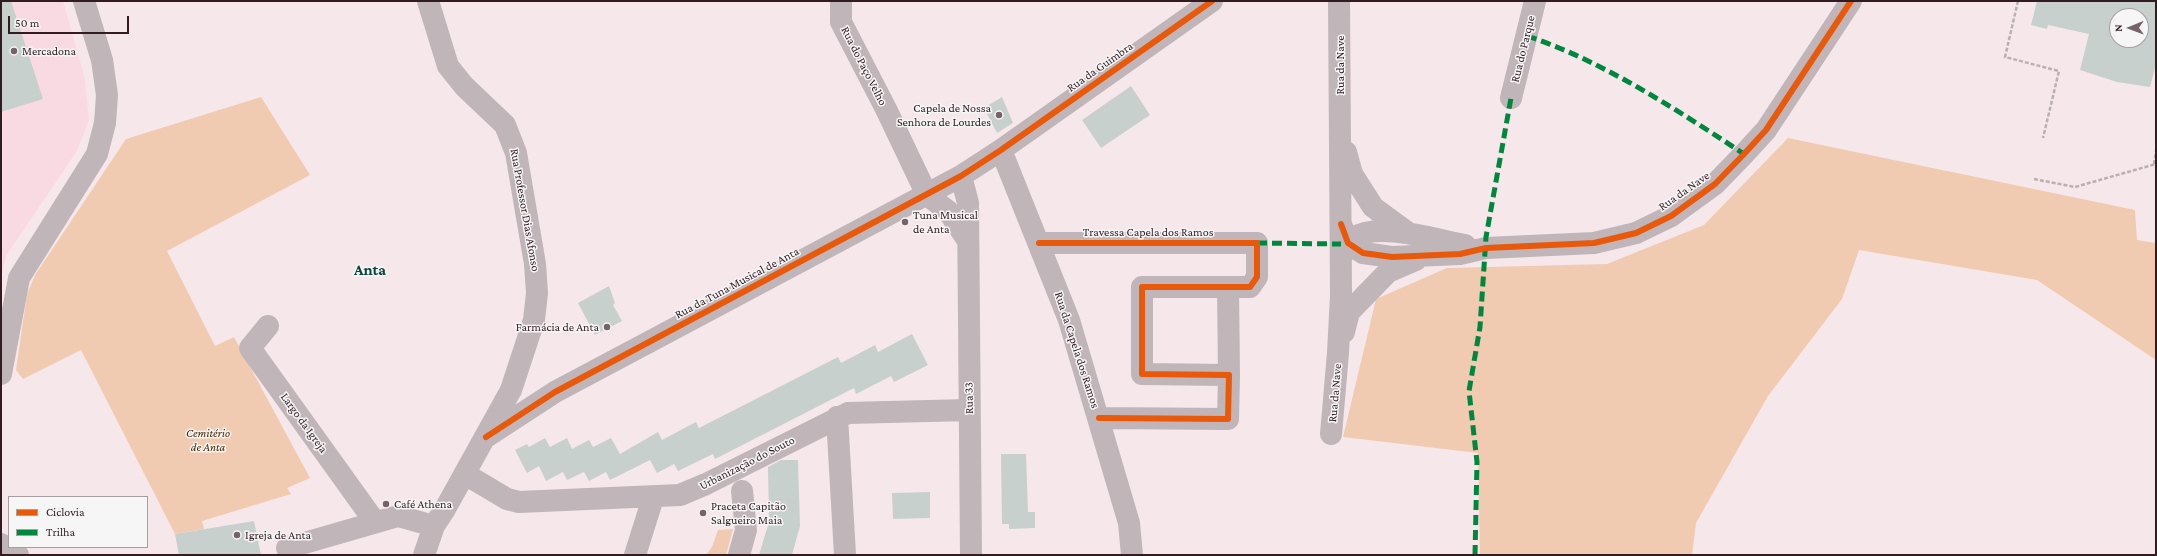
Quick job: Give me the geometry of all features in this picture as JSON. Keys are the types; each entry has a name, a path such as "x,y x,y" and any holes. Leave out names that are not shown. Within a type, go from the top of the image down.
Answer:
{"street":[{"path":"1,374 19,278 96,154 105,123 107,95 102,60 84,1"},
{"name":"Rua Professor Dias Afonso","path":"424,555 434,526 486,437 511,390 522,361 534,320 537,293 535,264 516,153 505,125 464,86 448,66 428,1"},
{"name":"Rua do Paço Velho","path":"841,1 841,22 886,109 927,195"},
{"name":"Rua da Guimbra","path":"1001,150 1212,1"},
{"name":"Rua da Nave","path":"1331,434 1338,353 1343,242 1339,1"},
{"name":"Rua do Parque","path":"1511,98 1535,1"},
{"name":"Rua da Nave","path":"1343,242 1363,253 1392,257 1433,256 1460,254 1486,248 1594,243 1636,233 1671,216 1716,184 1766,130 1851,1"},
{"name":"Rua da Nave","path":"1340,130 1352,174 1373,206 1407,232"},
{"name":"Rua da Tuna Musical de Anta","path":"486,437 550,395 927,195 1001,150"},
{"name":"Rua da Capela dos Ramos","path":"1001,150 1070,320 1129,524 1132,555"},
{"name":"Rua 33","path":"960,176 968,203 971,555"},
{"path":"927,195 948,211 968,241"},
{"name":"Rua da Nave","path":"1343,242 1370,232 1407,232 1440,241 1486,248"},
{"name":"Travessa Capela dos Ramos","path":"1039,242 1257,243 1256,277 1250,287 1228,287"},
{"name":"Rua da Nave","path":"1338,353 1349,312 1388,272 1413,261 1433,256"},
{"path":"1099,418 1228,419 1229,375 1228,287 1142,287 1142,374 1229,375"},
{"name":"Largo da Igreja","path":"268,326 250,348 375,522"},
{"path":"522,361 529,384 537,390 550,395"},
{"path":"511,390 517,402 530,408"},
{"name":"Urbanização do Souto","path":"465,474 507,499 519,502 653,498 680,495 706,484 837,417 848,413 969,410"},
{"path":"837,417 845,555"},
{"name":"Urbanização do Souto","path":"739,555 746,530 742,491"},
{"path":"635,555 653,498"},
{"path":"287,548 398,516 434,526"},
{"path":"1,544 18,555"}],"path":[{"path":"2018,1 2005,57 2059,71 2043,138"},
{"path":"2034,178 2075,187 2155,164 2156,151"}],"shaded area":[{"path":"1,1 63,1 85,79 89,120 77,151 6,256 1,279"}],"green space":[{"name":"Cemitério de Anta","path":"261,97 310,175 167,251 215,346 234,337 310,478 287,488 291,494 202,521 204,529 175,534 81,350 23,379 16,370 27,294 35,275 126,139"},
{"path":"1788,138 2135,210 2137,240 2156,243 2156,360 2037,280 1859,250 1842,299 1768,396 1696,523 1692,555 1480,555 1478,453 1343,437 1376,299 1447,268 1607,264 1704,225"},
{"path":"733,529 726,555 706,555 712,547 718,530"}],"building":[{"name":"Mercadona","path":"1,1 11,1 43,99 1,112"},
{"path":"2037,1 2156,1 2156,64 2150,87 2117,82 2080,70 2089,34 2048,25 2047,29 2031,25"},
{"path":"1131,86 1150,115 1101,148 1082,120"},
{"name":"Capela de Nossa Senhora de Lourdes","path":"1002,97 1013,123 997,133 984,108"},
{"path":"609,286 615,303 613,305 622,321 595,335 578,303"},
{"path":"912,334 928,365 894,382 891,376 856,394 854,388 715,459 713,454 678,471 674,464 657,473 650,460 610,480 606,472 589,481 584,472 567,480 563,472 546,481 539,466 527,473 515,450 527,444 529,447 545,438 550,447 567,438 572,449 589,440 593,447 611,438 620,454 658,432 662,440 696,422 699,428 838,357 841,363 875,345 878,352"},
{"path":"1001,454 1026,454 1028,512 1035,512 1035,528 1009,529 1009,524 1002,524"},
{"path":"781,460 798,460 800,526 792,555 759,555 769,522 768,467"},
{"path":"930,492 930,518 893,519 892,493"},
{"path":"254,521 261,555 179,555 175,534"}],"marked path":[{"path":"1527,36 1555,46 1584,59 1639,88 1744,154"},
{"path":"1475,555 1477,462 1469,391 1480,327 1486,237 1511,98"},
{"path":"1257,243 1341,244"}],"cycle path":[{"path":"486,437 555,392 961,176 1001,150 1212,1"},
{"path":"1341,224 1348,243 1363,253 1392,257 1460,254 1486,248 1594,243 1636,233 1671,216 1715,184 1744,154 1766,130 1851,1"},
{"path":"1039,243 1257,243 1257,277 1250,287 1142,287 1142,374 1229,375 1228,419 1099,418"}],"place":[{"name":"Mercadona","path":"14,51"},
{"name":"Capela de Nossa Senhora de Lourdes","path":"999,115"},
{"name":"Tuna Musical de Anta","path":"905,222"},
{"name":"Farmácia de Anta","path":"607,327"},
{"name":"Café Athena","path":"386,504"},
{"name":"Praceta Capitão Salgueiro Maia","path":"703,513"},
{"name":"Igreja de Anta","path":"237,535"}],"district":[{"name":"Anta","path":"370,270"}]}
